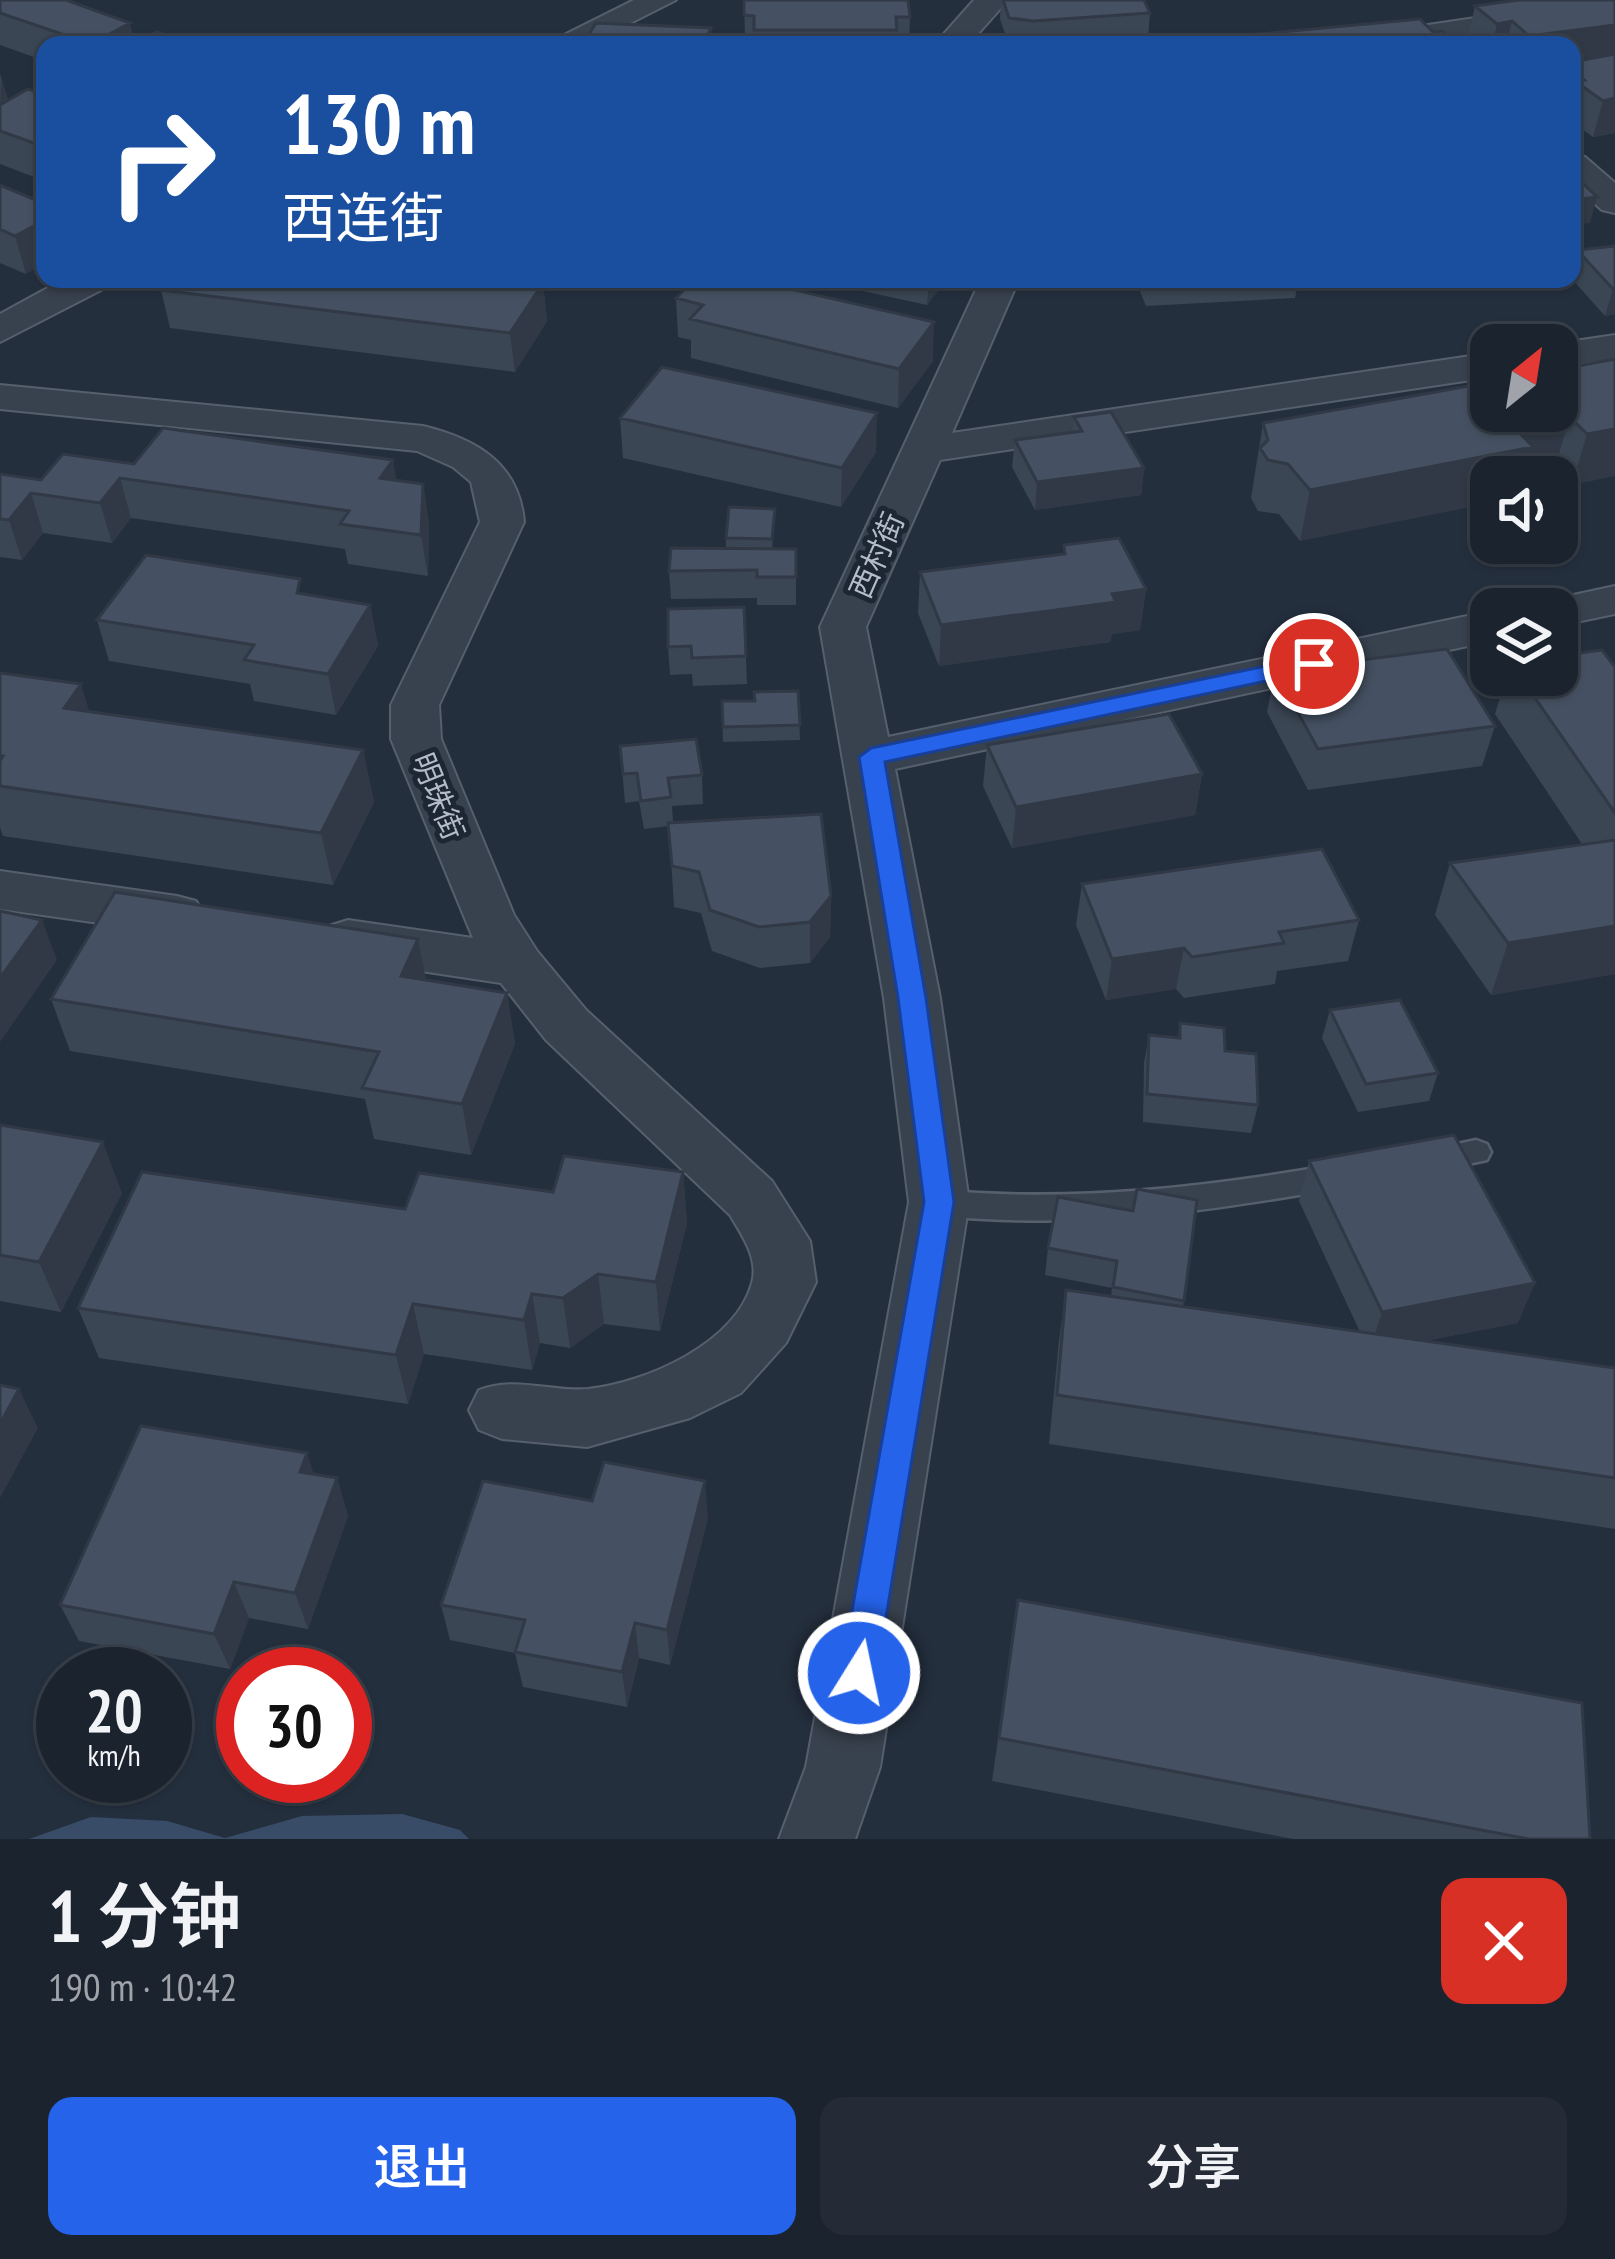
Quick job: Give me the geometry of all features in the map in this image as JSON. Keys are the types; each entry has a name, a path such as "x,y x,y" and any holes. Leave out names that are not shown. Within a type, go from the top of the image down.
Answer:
{"street":[{"path":"580,36 659,0"},
{"path":"958,36 992,0"},
{"path":"1414,0 1436,36"},
{"path":"1455,36 1615,7"},
{"path":"1581,164 1615,158"},
{"path":"1581,173 1615,202"},
{"path":"0,330 77,288"},
{"name":"西村街","path":"818,1839 843,1767 939,1202 912,998 871,757 843,627 996,288"},
{"path":"1578,353 1615,347"},
{"path":"923,450 1470,368"},
{"name":"明珠街","path":"0,397 423,439 467,453 489,474 503,497 502,522 415,705 416,739 489,919 518,965 566,1025 751,1198 779,1241 785,1282 763,1324 718,1373 667,1398 587,1418 502,1410"},
{"path":"1578,608 1615,600"},
{"path":"871,757 1470,630"},
{"path":"0,890 236,924"},
{"path":"306,934 518,965"}],"lane":[{"path":"1407,1164 1476,1152"},
{"path":"939,1202 1017,1213 1247,1192 1361,1172"}],"water":[{"path":"402,1814 460,1830 469,1839 29,1839 91,1817 167,1821 225,1838 302,1816"}],"building":[{"path":"0,0 66,0 130,23 106,36 68,36 0,13"},
{"path":"744,0 908,0 910,17 896,17 897,30 754,30 754,16 744,15"},
{"path":"1003,0 1144,0 1150,13 1033,21 1009,18"},
{"path":"1519,0 1615,0 1615,25 1529,36 1512,21 1497,24 1475,6"},
{"path":"1420,19 1433,32 1447,36 1238,36"},
{"path":"596,23 711,28 707,36 588,36"},
{"path":"1615,54 1615,98 1603,101 1581,85 1581,60"},
{"path":"28,89 36,92 36,144 0,131 0,105"},
{"path":"1581,182 1597,197 1581,199"},
{"path":"0,185 36,200 36,225 15,236 0,229"},
{"path":"1615,246 1615,289 1581,254 1581,250"},
{"path":"163,288 540,288 510,333"},
{"path":"686,288 786,288 934,322 899,369 690,319 703,305 676,298"},
{"path":"1615,359 1615,429 1587,434 1578,425 1578,366"},
{"path":"662,367 877,413 842,468 620,418"},
{"path":"1470,386 1470,432 1519,432 1533,447 1310,490 1288,464 1268,460 1260,448 1268,440 1263,423"},
{"path":"1111,412 1144,468 1037,482 1015,440 1082,431 1074,417"},
{"path":"163,428 393,460 380,478 423,484 421,535 340,524 349,511 120,478 100,503 31,493 9,520 0,519 0,474 41,480 63,454 134,464"},
{"path":"729,507 775,509 772,539 726,538"},
{"path":"1119,538 1146,589 1112,594 1116,602 941,625 920,572 1065,554 1064,545"},
{"path":"671,548 796,549 796,577 757,577 757,570 669,571"},
{"path":"146,555 300,579 297,593 370,605 328,674 244,660 254,645 97,620"},
{"path":"744,607 746,656 692,658 691,646 668,647 668,609"},
{"path":"1447,649 1470,686 1470,696 1476,696 1495,726 1318,749 1275,671"},
{"path":"1602,650 1615,667 1615,813 1534,696 1578,696 1578,653"},
{"path":"0,673 81,684 64,708 363,750 321,833 0,786"},
{"path":"798,691 800,725 723,727 722,701 755,701 754,692"},
{"path":"1169,714 1202,774 1016,807 987,745"},
{"path":"696,739 702,775 668,778 671,797 641,801 637,773 623,774 620,746"},
{"path":"821,814 831,896 810,922 759,927 710,910 699,872 672,866 668,823"},
{"path":"1615,840 1615,926 1508,943 1450,863"},
{"path":"1322,849 1359,920 1279,932 1284,943 1192,957 1184,948 1112,959 1082,884"},
{"path":"115,892 418,939 401,976 507,993 462,1104 362,1088 379,1052 51,999"},
{"path":"0,911 42,920 0,978"},
{"path":"1400,1000 1438,1073 1366,1084 1330,1010"},
{"path":"1180,1023 1224,1028 1225,1051 1256,1054 1258,1105 1147,1094 1149,1035 1180,1038"},
{"path":"0,1125 103,1142 39,1262 0,1255"},
{"path":"1454,1135 1535,1283 1382,1312 1309,1161"},
{"path":"564,1156 683,1172 656,1282 598,1274 563,1298 532,1294 524,1320 413,1304 396,1355 78,1308 142,1172 405,1209 419,1173 553,1192"},
{"path":"1137,1189 1197,1200 1184,1301 1113,1287 1117,1261 1048,1248 1058,1197 1133,1211"},
{"path":"1066,1290 1615,1368 1615,1478 1057,1395"},
{"path":"0,1385 19,1389 0,1424"},
{"path":"141,1426 307,1453 300,1472 337,1478 295,1593 234,1582 214,1634 60,1605"},
{"path":"604,1462 705,1481 667,1630 635,1623 622,1672 515,1652 525,1620 441,1605 483,1481 592,1501"},
{"path":"1018,1600 1582,1703 1590,1839 1529,1839 999,1738"}],"route":[{"path":"859,1673 939,1202 912,998 871,757 1314,664"}]}
